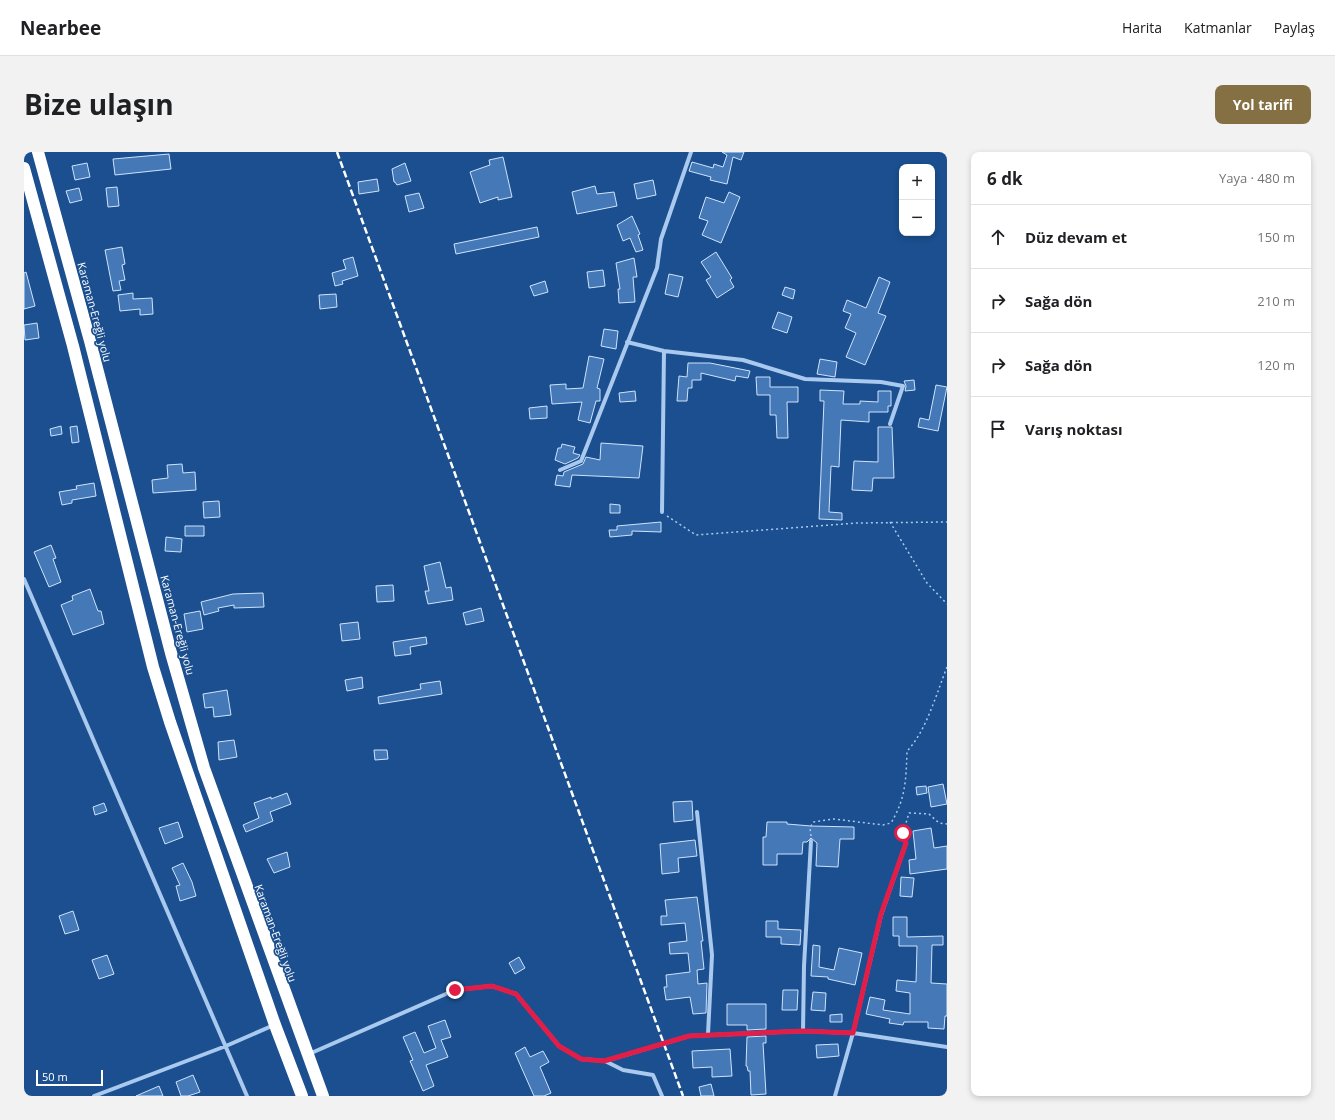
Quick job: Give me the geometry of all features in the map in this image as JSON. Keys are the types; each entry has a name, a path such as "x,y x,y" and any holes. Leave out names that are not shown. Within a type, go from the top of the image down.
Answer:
{"highway":[{"name":"Karaman-Ereğli yolu","path":"38,152 90,341 171,653 204,768 306,1055 323,1096"},
{"path":"24,168 73,346 153,666 187,775 275,1025 302,1096"}],"street":[{"path":"560,470 581,461 656,268 661,239 691,152"},
{"path":"627,342 664,351 743,360 805,379 881,382 903,386 890,424"},
{"path":"662,512 664,351"},
{"path":"24,579 140,851 247,1096"},
{"path":"697,812 712,955 708,1034"},
{"path":"803,1031 804,966 811,841"},
{"path":"835,1096 853,1033 881,914 906,843"},
{"path":"306,1055 455,990 492,986 516,994 559,1046 581,1059 604,1061 623,1070 653,1075 662,1096"},
{"path":"94,1096 226,1046 275,1025"},
{"path":"604,1061 677,1038 708,1034 803,1031 853,1033 947,1047"}],"path":[{"path":"662,512 696,535 857,523 947,522"},
{"path":"890,522 927,583 947,604"},
{"path":"811,841 810,828 813,822 834,819 883,825 891,823 900,808 906,780 907,751 914,744 929,714 947,667"},
{"path":"906,843 903,833 909,813 929,814 939,823 947,824"}],"building":[{"path":"722,152 744,152 741,160 733,157 727,184 710,180 711,177 689,171 692,162 713,168 714,164 723,167 727,155"},
{"path":"169,154 171,169 115,175 113,159"},
{"path":"503,157 512,197 498,200 498,197 480,203 470,172 490,165 489,160"},
{"path":"87,163 90,177 75,180 72,166"},
{"path":"405,163 411,181 397,185 394,182 392,169"},
{"path":"377,179 379,191 359,194 358,182"},
{"path":"653,180 656,195 637,199 634,184"},
{"path":"595,186 597,194 614,192 617,206 577,214 572,192"},
{"path":"117,187 119,206 108,207 106,188"},
{"path":"79,188 82,200 70,203 66,191"},
{"path":"729,192 740,197 721,243 702,235 708,221 699,218 706,197 724,203"},
{"path":"419,193 424,208 409,212 405,196"},
{"path":"632,216 640,234 638,235 643,250 636,252 630,238 623,241 617,225"},
{"path":"537,227 539,237 456,254 454,244"},
{"path":"122,247 125,264 122,265 125,280 119,281 121,290 113,291 105,250"},
{"path":"716,252 732,278 730,280 734,287 717,298 706,280 711,277 701,262"},
{"path":"353,257 358,276 342,281 343,284 335,286 332,273 346,269 343,260"},
{"path":"634,258 637,277 633,277 635,302 619,303 618,289 620,289 616,263"},
{"path":"603,270 605,286 589,288 587,272"},
{"path":"26,272 35,306 24,309 24,273"},
{"path":"669,274 683,277 678,297 665,294"},
{"path":"879,277 890,282 878,313 886,316 865,365 846,357 856,333 845,328 851,314 843,311 847,300 866,308"},
{"path":"545,281 548,292 534,296 530,286"},
{"path":"785,287 795,290 793,299 782,295"},
{"path":"133,293 133,299 152,298 153,314 140,315 140,309 120,311 118,295"},
{"path":"336,294 337,307 320,309 319,295"},
{"path":"778,312 792,317 787,333 772,328"},
{"path":"37,323 39,338 25,340 24,325"},
{"path":"604,329 618,331 616,349 601,346"},
{"path":"589,356 604,359 597,388 600,389 600,401 596,401 590,423 578,420 582,402 552,404 550,385 566,384 566,389 583,388"},
{"path":"820,359 837,362 835,377 817,374"},
{"path":"688,363 710,363 750,371 748,378 736,376 735,381 701,373 701,380 692,380 692,388 688,388 687,401 677,401 679,376 687,377"},
{"path":"756,377 770,377 770,387 798,387 798,402 787,402 788,438 777,438 776,415 770,415 770,395 757,395"},
{"path":"914,380 915,390 905,391 906,386 904,381"},
{"path":"936,385 947,387 938,431 918,427 920,418 929,420"},
{"path":"820,390 844,391 843,404 860,404 860,401 878,402 878,391 891,391 891,406 888,406 888,412 869,412 869,422 841,420 839,467 831,466 829,512 842,513 842,520 819,519 824,401 820,401"},
{"path":"635,391 636,401 620,402 619,393"},
{"path":"547,406 547,418 530,419 529,408"},
{"path":"61,426 62,434 51,436 50,429"},
{"path":"77,426 79,442 72,443 70,427"},
{"path":"878,427 892,427 894,478 873,478 872,491 852,490 854,461 878,462"},
{"path":"601,443 643,446 639,478 572,475 570,487 555,485 557,475 563,476 564,472 583,464 586,457 600,460"},
{"path":"562,444 575,447 573,453 580,455 578,458 565,464 555,460 558,448 561,448"},
{"path":"182,464 183,473 195,472 196,490 153,493 152,480 168,478 167,465"},
{"path":"94,483 96,496 72,500 72,503 62,505 59,492 77,489 76,486"},
{"path":"219,501 220,517 204,518 203,502"},
{"path":"610,504 620,505 620,513 610,513"},
{"path":"661,522 661,532 632,531 632,535 610,537 609,530 617,530 617,526"},
{"path":"185,526 204,526 204,536 185,536"},
{"path":"166,537 182,539 181,552 165,551"},
{"path":"51,545 56,558 53,559 61,582 49,587 34,552"},
{"path":"440,562 446,588 451,587 453,600 428,604 425,591 429,591 424,566"},
{"path":"393,585 394,601 377,602 376,586"},
{"path":"90,589 98,611 101,611 104,624 73,635 61,605 73,600 72,596"},
{"path":"263,593 264,607 234,608 234,605 218,608 219,611 204,615 201,602 233,594"},
{"path":"481,608 484,621 466,625 463,613"},
{"path":"200,611 203,629 187,632 184,614"},
{"path":"358,622 360,639 342,641 340,624"},
{"path":"426,637 427,644 410,647 411,654 395,656 393,642"},
{"path":"362,677 363,688 347,691 345,680"},
{"path":"440,681 442,694 379,704 378,697 421,689 420,684"},
{"path":"227,690 231,715 214,717 213,707 205,708 203,694"},
{"path":"234,740 237,757 219,760 218,742"},
{"path":"374,750 387,750 388,759 375,760"},
{"path":"943,784 947,804 931,807 928,787"},
{"path":"926,786 927,793 917,795 916,787"},
{"path":"287,793 291,804 270,812 273,821 246,832 243,825 259,818 254,803"},
{"path":"692,801 693,820 674,822 673,802"},
{"path":"104,803 107,811 95,815 93,807"},
{"path":"178,822 183,837 165,844 159,828"},
{"path":"767,822 787,822 787,824 811,826 854,827 854,839 840,839 838,867 816,866 817,843 811,838 807,842 803,842 802,854 777,854 777,865 763,865 763,837 766,837"},
{"path":"931,828 934,848 947,846 947,869 910,874 909,860 916,859 913,831"},
{"path":"695,840 697,856 678,858 679,872 662,874 660,844"},
{"path":"287,852 290,867 274,873 267,859"},
{"path":"183,863 192,882 196,896 180,901 176,886 180,885 172,868"},
{"path":"901,877 914,878 912,897 900,896"},
{"path":"697,897 703,941 701,941 704,969 697,970 698,984 707,983 706,1013 693,1014 690,997 666,1000 664,987 667,987 666,975 690,972 688,953 670,954 669,943 687,941 685,923 661,925 661,916 667,916 665,900"},
{"path":"73,911 79,930 65,934 59,916"},
{"path":"893,917 907,917 907,937 943,936 943,945 932,945 931,983 947,984 947,1016 945,1016 944,1029 928,1028 928,1022 904,1022 903,1025 889,1023 890,1019 866,1014 870,997 885,1000 883,1010 910,1014 910,993 896,991 897,980 916,982 917,946 899,946 899,936 893,936"},
{"path":"766,921 778,921 778,929 801,930 800,945 781,944 781,937 766,937"},
{"path":"813,945 820,946 819,967 834,970 839,948 862,953 855,985 828,979 828,977 811,976"},
{"path":"107,955 114,974 99,979 92,960"},
{"path":"519,957 525,968 515,974 509,963"},
{"path":"783,990 798,990 797,1010 782,1010"},
{"path":"813,992 826,993 825,1011 811,1010"},
{"path":"727,1004 766,1004 766,1029 747,1030 747,1025 727,1025"},
{"path":"842,1014 842,1022 830,1022 830,1015"},
{"path":"445,1020 451,1037 441,1040 448,1057 426,1065 434,1086 423,1091 410,1061 413,1060 403,1037 415,1032 424,1053 436,1048 428,1026"},
{"path":"766,1036 766,1043 763,1043 766,1094 751,1095 750,1071 748,1071 746,1066 747,1037"},
{"path":"838,1044 839,1056 817,1058 816,1045"},
{"path":"525,1047 530,1057 543,1051 549,1062 540,1067 551,1093 544,1096 534,1096 515,1053"},
{"path":"730,1049 732,1076 712,1077 712,1067 693,1068 692,1051"},
{"path":"193,1075 200,1092 188,1096 181,1096 176,1082"},
{"path":"711,1084 714,1096 701,1096 699,1087"},
{"path":"159,1086 163,1096 136,1096"}],"railway":[{"path":"337,152 683,1096"}],"route":[{"path":"455,990 492,986 516,994 559,1046 581,1059 604,1061 677,1038 708,1034 803,1031 853,1033 881,914 906,843 903,833"}]}
